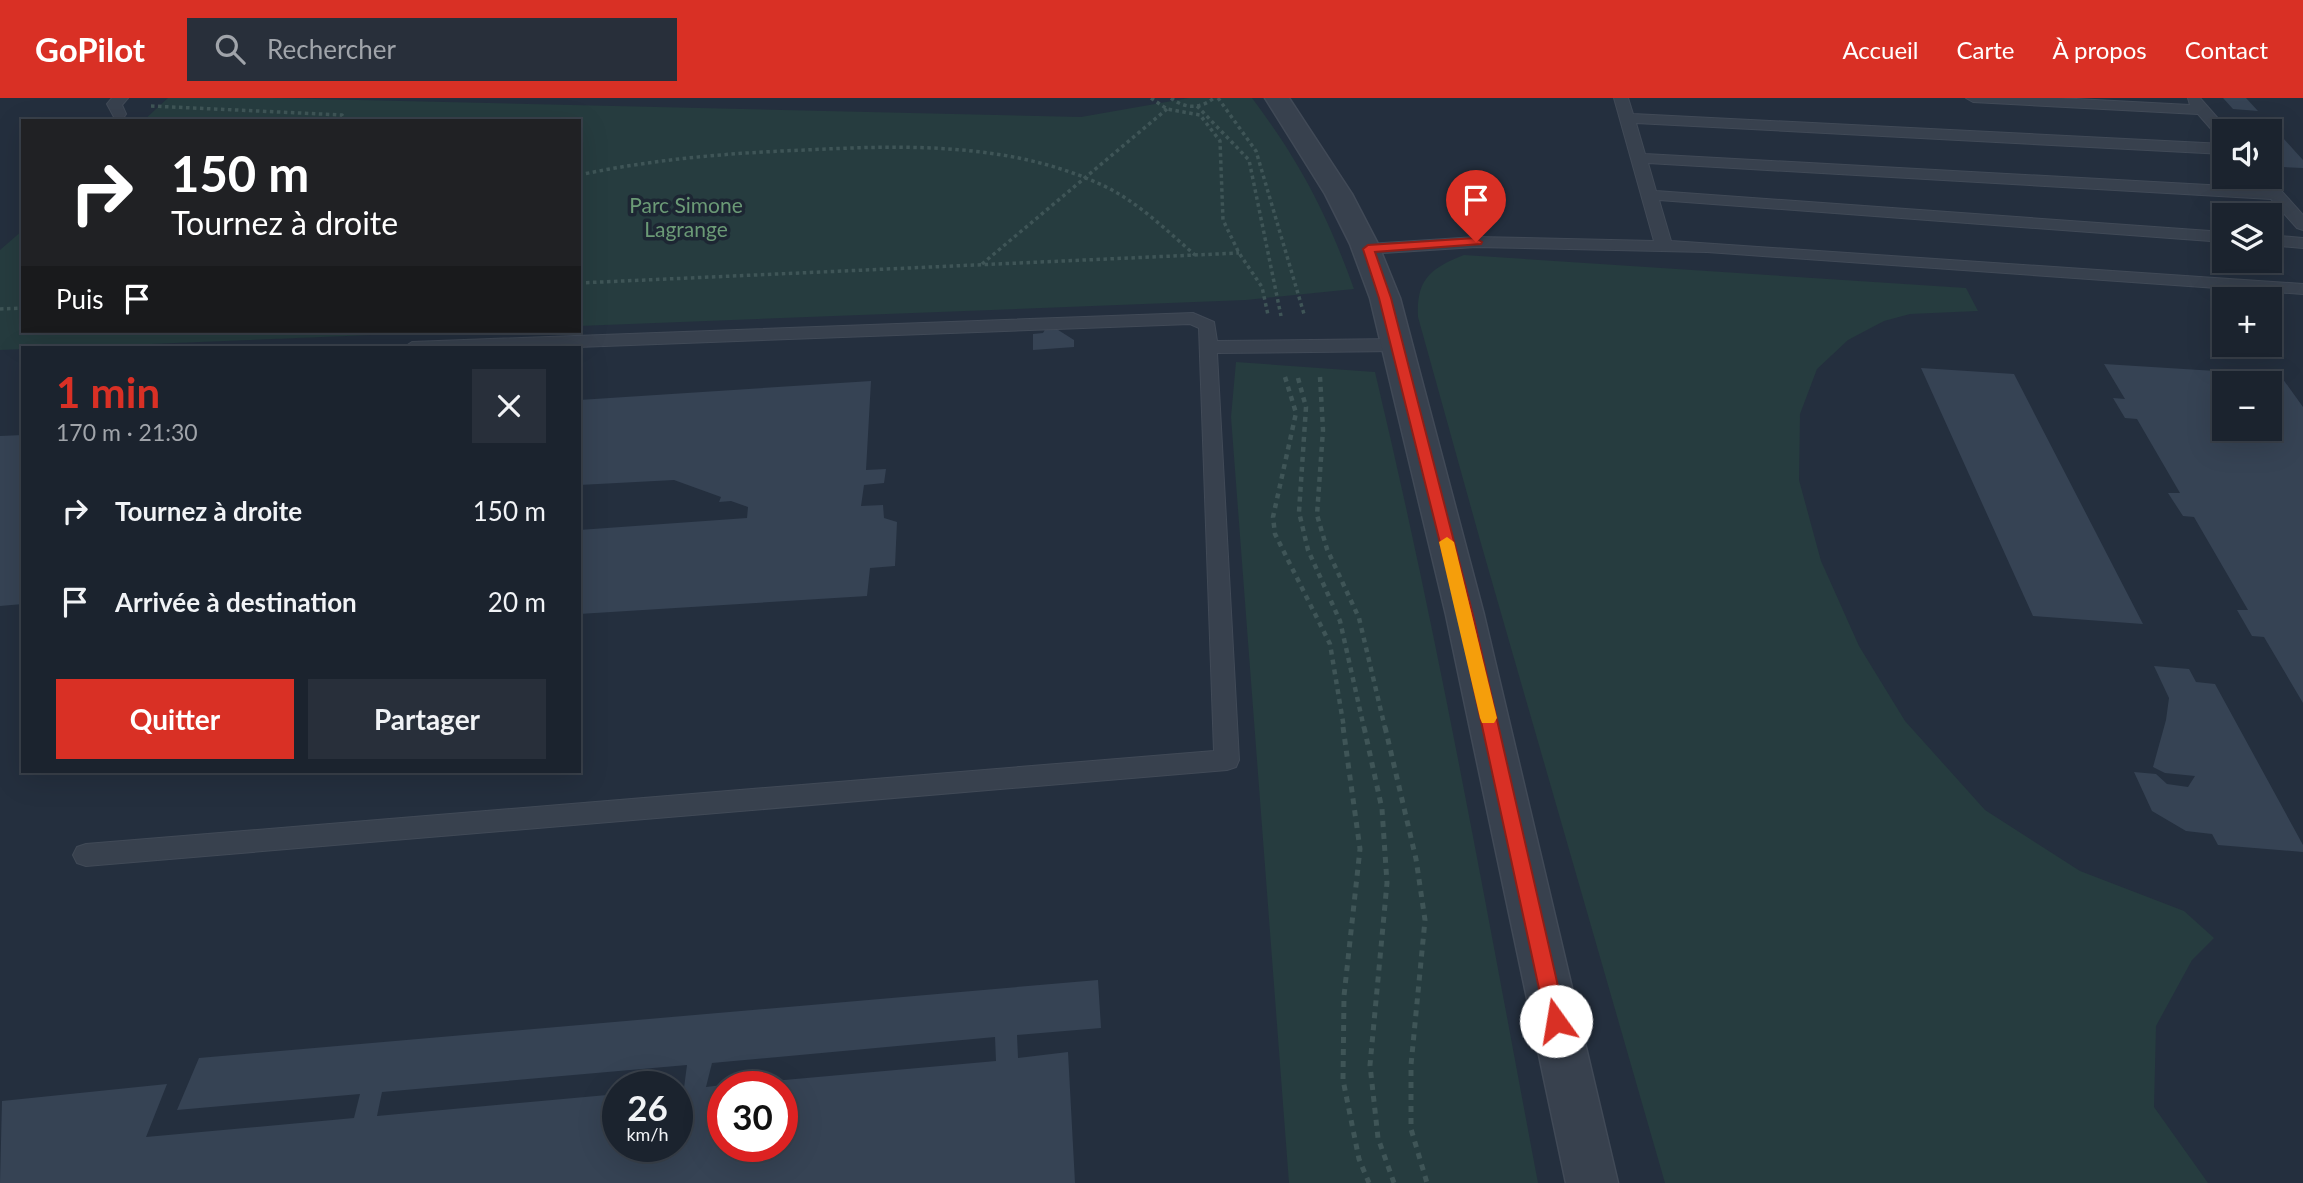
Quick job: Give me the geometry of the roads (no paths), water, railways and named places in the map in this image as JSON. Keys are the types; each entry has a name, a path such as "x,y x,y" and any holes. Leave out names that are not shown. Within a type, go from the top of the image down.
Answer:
{"street":[{"path":"1277,98 1321,160 1368,249 1396,345 1465,615 1592,1183"}],"lane":[{"path":"119,114 114,104 121,98"},
{"path":"1621,98 1664,246"},
{"path":"1973,98 2203,110"},
{"path":"2192,98 2212,121"},
{"path":"1627,118 2212,148"},
{"path":"1639,158 2276,194"},
{"path":"2272,189 2303,225"},
{"path":"1650,195 2212,236"},
{"path":"2282,241 2303,243"},
{"path":"1368,249 1476,242 1664,246 2303,289"},
{"path":"86,855 1227,760 1208,326 1193,318 464,346"},
{"path":"1208,347 1396,345"}],"park label":[{"name":"Parc Simone Lagrange","path":"686,216"}]}
